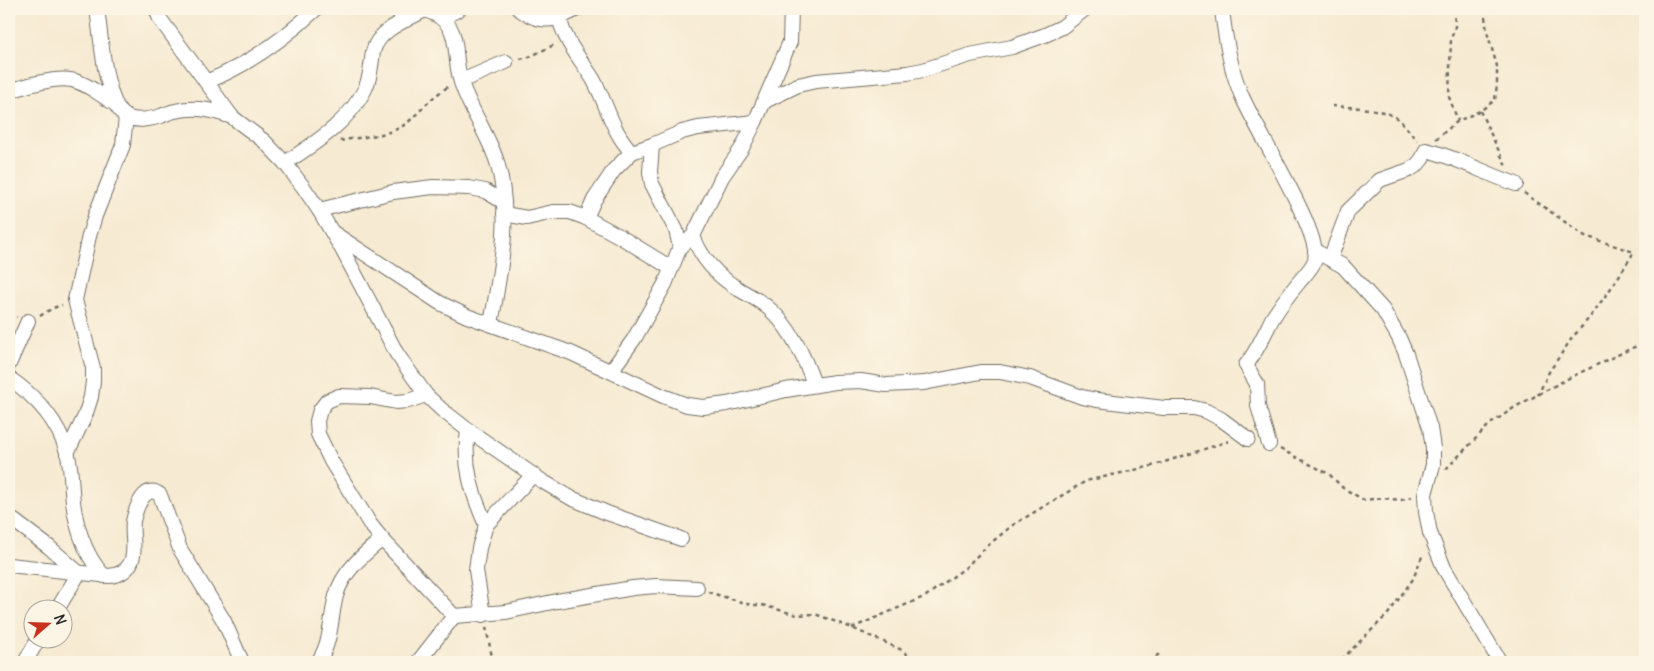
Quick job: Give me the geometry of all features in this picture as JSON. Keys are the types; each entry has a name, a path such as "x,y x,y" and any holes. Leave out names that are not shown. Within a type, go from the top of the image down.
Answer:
{"street":[{"path":"96,9 104,62 116,104"},
{"path":"156,9 160,19 232,117 264,142 285,164 319,210 398,354 426,395 468,430 533,475 571,498 606,513 681,539"},
{"path":"206,82 248,62 297,27 316,9"},
{"path":"396,9 406,20"},
{"path":"285,164 318,142 345,116 365,89 370,77 373,52 379,38 426,9 442,18 448,24 456,40 461,81 470,105 492,149 500,173 504,208 500,273 491,324"},
{"path":"442,18 459,9"},
{"path":"519,9 534,18 542,20 559,18 577,9"},
{"path":"611,371 634,339 665,284 680,247 693,236 722,177 742,148 755,122 790,42 791,9"},
{"path":"765,101 798,85 816,81 915,71 970,55 1012,47 1062,27 1085,9"},
{"path":"1222,9 1232,66 1240,92 1249,115 1276,161 1307,224 1315,251 1314,261 1272,319 1261,343 1246,366 1257,384 1258,406 1269,444"},
{"path":"559,18 567,41 592,78 618,133 632,152"},
{"path":"461,81 506,62"},
{"path":"9,92 34,85 70,80 89,87 116,104 126,117 137,120 160,116 174,111 208,108 232,117"},
{"path":"67,453 85,416 91,397 94,368 76,300 89,236 123,145 126,117"},
{"path":"586,218 594,200 614,170 632,152 652,146 682,132 698,128 755,122"},
{"path":"652,146 650,172 652,184 676,230 680,247"},
{"path":"1330,259 1348,211 1380,180 1409,170 1417,165 1426,150 1436,152 1489,175 1516,184"},
{"path":"319,210 393,192 433,187 485,191 504,208 527,218 560,212 570,212 586,218 671,268"},
{"path":"332,232 440,303 466,316 571,353 676,402 687,405 727,404 814,384 861,381 886,385 924,383 981,372 1000,372 1030,378 1082,397 1097,400 1164,408 1206,410 1222,419 1248,439"},
{"path":"693,236 703,257 712,269 767,306 781,321 803,356 814,384"},
{"path":"1315,251 1343,266 1387,316 1399,338 1430,428 1433,457 1426,494 1426,512 1430,533 1444,568 1500,662"},
{"path":"9,364 28,321"},
{"path":"9,378 41,406 58,428 67,453 75,513 81,534 91,560 104,576"},
{"path":"426,395 408,401 396,402 370,397 339,396 326,401 316,420 318,434 340,477 382,539 454,616 515,611 566,599 634,588 685,586 697,588"},
{"path":"468,430 466,446 468,474 474,499 486,525"},
{"path":"483,615 476,570 478,548 486,525 533,475"},
{"path":"9,565 104,576 118,574 130,565 135,514 144,494 155,491 160,495 180,548 224,621 242,662"},
{"path":"9,517 49,546 79,573"},
{"path":"318,662 330,636 336,595 344,577 382,539"},
{"path":"64,598 79,573"},
{"path":"418,662 454,616"},
{"path":"25,662 33,648"}],"path":[{"path":"1454,9 1456,21 1451,39 1449,97 1458,121"},
{"path":"1332,106 1357,108 1397,118 1426,150 1428,145 1458,121 1480,111 1495,100 1498,84 1497,66 1487,32 1484,9"},
{"path":"506,62 528,57 567,41"},
{"path":"318,142 336,142 396,129 406,124 444,90 461,81"},
{"path":"1480,111 1504,164 1516,184 1526,195 1585,236 1634,252 1614,284 1572,338 1538,395"},
{"path":"9,314 28,321 53,308 76,300"},
{"path":"1430,479 1449,466 1489,425 1515,407 1645,342"},
{"path":"852,628 926,596 965,568 987,546 1013,525 1086,481 1152,466 1225,441 1248,439"},
{"path":"1269,444 1329,474 1344,488 1364,500 1382,498 1401,500 1426,494"},
{"path":"1334,662 1342,659 1388,614 1413,579 1430,533"},
{"path":"697,588 751,605 762,605 797,615 815,614 902,650 916,662"},
{"path":"483,615 493,662"},
{"path":"1150,662 1160,653"}]}
